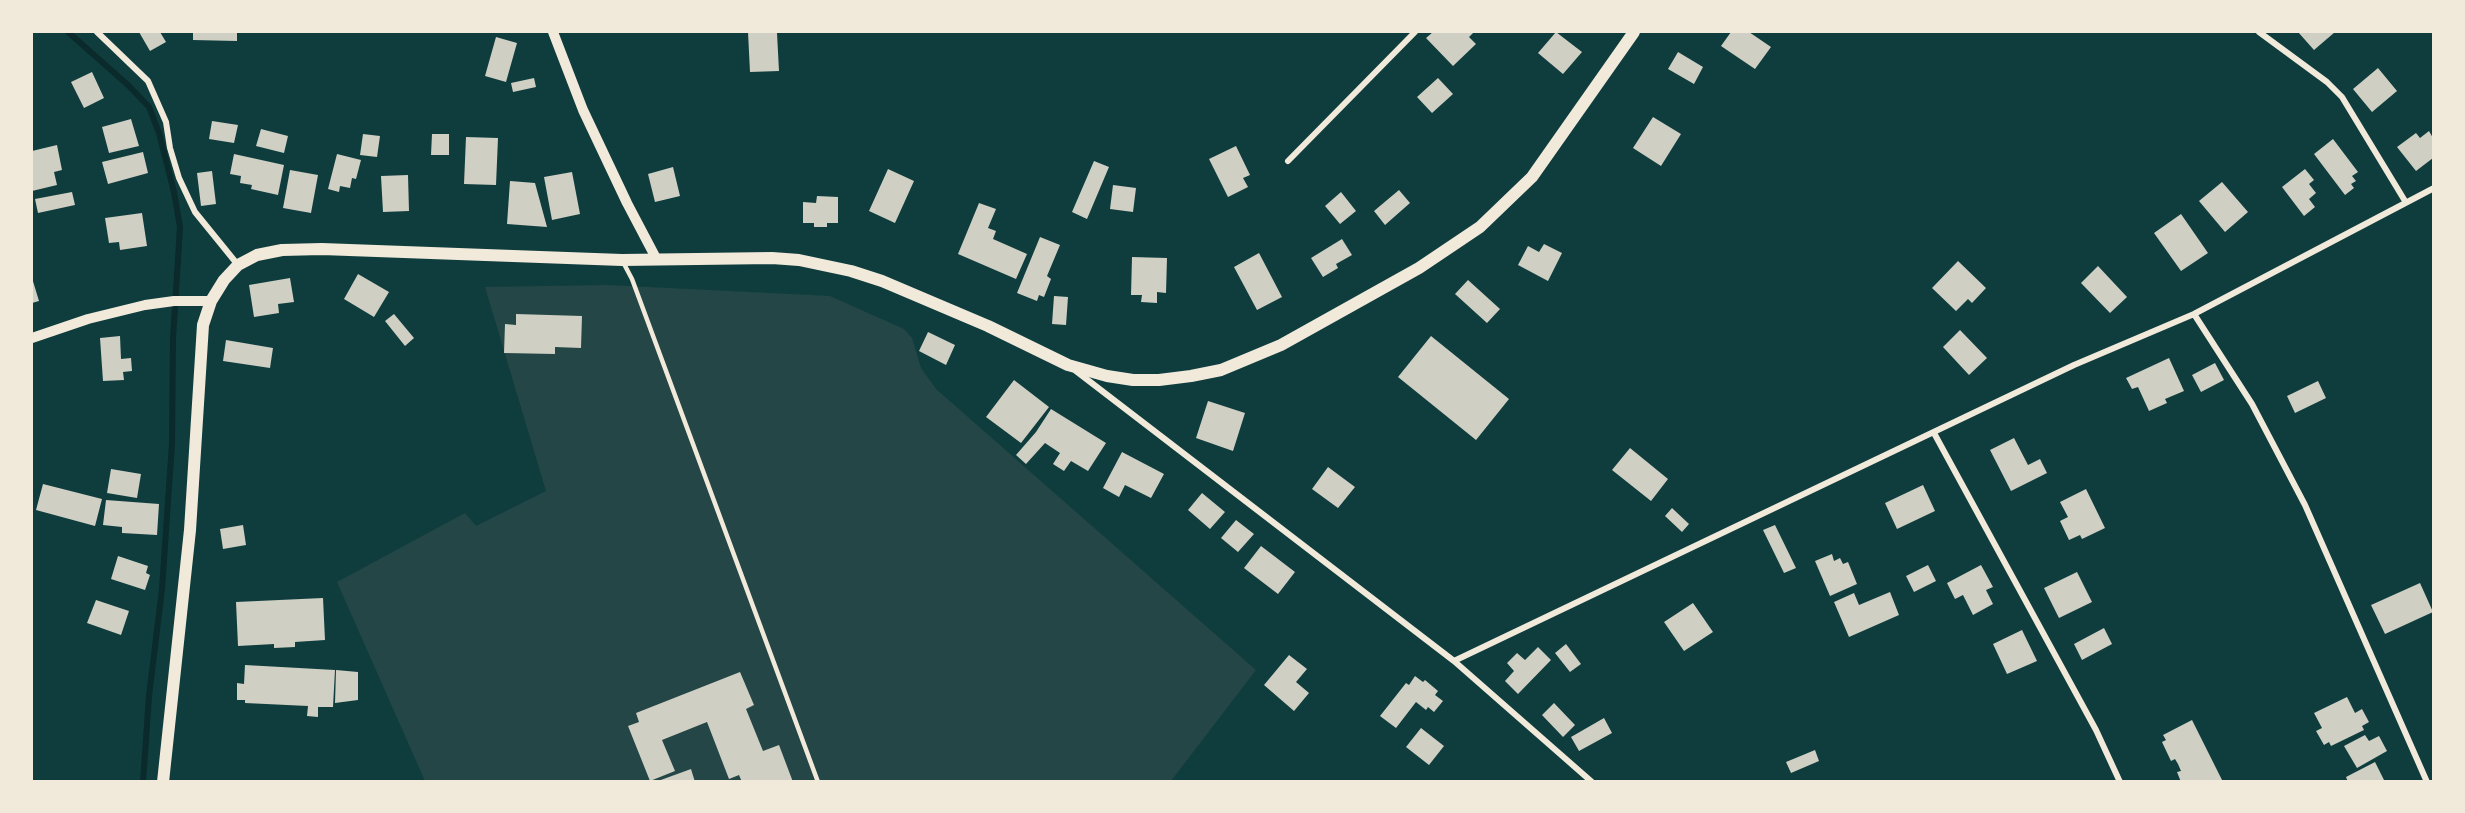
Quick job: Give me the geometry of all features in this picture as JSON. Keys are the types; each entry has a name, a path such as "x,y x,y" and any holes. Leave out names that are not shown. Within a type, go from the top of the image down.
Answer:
{"main road":[{"path":"163,782 190,530 203,325 211,301 224,280 238,265 257,255 282,250 322,249 622,260 772,258 823,264 851,271 929,300 1068,365 1107,376 1133,380 1159,380 1221,370 1281,345 1419,268 1480,227 1532,177 1634,32"}],"street":[{"path":"97,32 147,81 166,122 170,148 179,178 195,212 238,265"},
{"path":"553,32 583,110 657,260"},
{"path":"1288,161 1415,32"},
{"path":"2259,32 2327,82 2342,97 2405,201"},
{"path":"1454,661 2074,365 2194,314 2433,188"},
{"path":"32,338 88,319 145,304 211,301"},
{"path":"2194,314 2252,404 2305,505 2427,782"},
{"path":"1068,365 1454,661 1592,782"},
{"path":"1934,433 2086,710 2120,782"}],"lane":[{"path":"622,260 636,290 818,782"}],"shaded area":[{"path":"608,285 830,296 904,329 912,338 921,368 936,389 1256,670 1171,781 425,781 337,582 465,513 476,526 546,491 485,287"}],"building":[{"path":"139,32 160,32 166,42 150,51"},
{"path":"193,32 237,32 237,41 193,40"},
{"path":"748,32 777,33 779,71 750,72"},
{"path":"1433,32 1474,32 1469,37 1476,44 1453,66 1426,38"},
{"path":"1556,32 1582,52 1563,74 1538,53"},
{"path":"1731,32 1749,32 1771,47 1755,69 1721,46"},
{"path":"2298,32 2335,32 2314,50"},
{"path":"496,37 517,43 506,82 485,76"},
{"path":"1678,52 1703,67 1694,84 1668,69"},
{"path":"2378,68 2397,91 2372,112 2353,89"},
{"path":"92,72 104,98 84,108 71,82"},
{"path":"534,78 536,87 513,92 511,83"},
{"path":"1438,78 1453,94 1432,113 1417,97"},
{"path":"1653,117 1681,134 1661,166 1633,148"},
{"path":"131,119 139,146 109,153 102,127"},
{"path":"212,121 238,125 234,143 209,139"},
{"path":"261,129 288,136 284,153 256,146"},
{"path":"2429,131 2433,138 2433,158 2416,171 2397,147 2416,133 2420,138"},
{"path":"363,134 380,136 377,157 360,155"},
{"path":"432,134 449,134 449,155 431,155"},
{"path":"466,137 498,138 496,185 464,184"},
{"path":"2333,139 2358,172 2352,176 2356,181 2351,184 2354,188 2345,195 2314,154"},
{"path":"57,145 62,170 54,172 57,185 32,191 32,151"},
{"path":"1236,146 1250,175 1243,178 1248,187 1228,197 1209,159"},
{"path":"143,152 148,173 108,184 102,162"},
{"path":"234,154 284,165 278,195 251,189 252,185 240,183 241,176 230,174"},
{"path":"337,154 361,160 356,179 352,178 350,188 340,186 339,192 328,189"},
{"path":"1094,161 1109,167 1087,219 1072,212"},
{"path":"673,167 680,196 655,202 648,174"},
{"path":"888,169 914,181 895,223 869,211"},
{"path":"2305,169 2314,180 2309,184 2316,193 2309,199 2315,207 2304,216 2282,187"},
{"path":"290,170 318,175 311,213 283,208"},
{"path":"212,171 216,204 201,206 197,173"},
{"path":"572,172 580,214 552,220 544,177"},
{"path":"408,175 409,211 383,212 381,176"},
{"path":"510,181 535,183 547,227 507,224"},
{"path":"2222,182 2248,212 2225,232 2199,201"},
{"path":"1113,185 1136,188 1133,212 1110,209"},
{"path":"1399,190 1410,203 1385,225 1374,211"},
{"path":"72,192 75,205 38,213 35,199"},
{"path":"1341,192 1356,211 1340,224 1325,206"},
{"path":"817,196 838,197 838,223 827,223 827,227 814,227 814,223 803,223 803,202 816,203"},
{"path":"979,203 996,209 988,228 996,231 993,239 1027,254 1016,279 958,254"},
{"path":"142,213 147,246 120,250 119,242 109,243 105,218"},
{"path":"2181,214 2208,253 2181,271 2154,233"},
{"path":"1040,237 1060,245 1047,276 1051,279 1044,297 1039,295 1037,301 1017,293"},
{"path":"1342,239 1352,255 1336,264 1338,268 1323,277 1311,258"},
{"path":"1544,244 1562,253 1548,281 1518,265 1528,246 1539,252"},
{"path":"1259,253 1282,297 1257,310 1234,267"},
{"path":"1132,257 1167,258 1166,293 1157,292 1157,303 1141,302 1142,295 1131,295"},
{"path":"1958,261 1986,288 1972,303 1968,299 1956,311 1932,288"},
{"path":"2098,266 2127,297 2110,313 2081,283"},
{"path":"358,274 389,292 374,317 344,299"},
{"path":"32,278 39,301 32,303"},
{"path":"290,278 294,302 278,304 279,313 254,317 249,285"},
{"path":"1468,280 1500,309 1487,323 1455,294"},
{"path":"1054,296 1068,297 1066,325 1052,324"},
{"path":"394,314 414,338 405,346 385,321"},
{"path":"516,314 582,316 581,348 555,347 555,354 504,353 505,324 516,325"},
{"path":"1960,330 1987,358 1969,375 1943,347"},
{"path":"928,332 955,345 946,365 919,351"},
{"path":"120,336 121,359 131,358 132,371 123,372 124,380 103,381 100,338"},
{"path":"1431,336 1509,399 1476,440 1398,377"},
{"path":"226,340 273,348 270,368 223,361"},
{"path":"2169,358 2184,391 2165,399 2167,403 2149,411 2138,387 2132,389 2126,378"},
{"path":"2215,363 2224,380 2201,392 2192,375"},
{"path":"1014,380 1049,407 1021,443 986,417"},
{"path":"2318,381 2326,398 2295,413 2287,396"},
{"path":"1208,401 1245,413 1233,451 1196,438"},
{"path":"1051,409 1106,443 1088,471 1071,461 1064,471 1053,464 1060,453 1045,443 1026,464 1016,455 1036,432"},
{"path":"2014,438 2028,465 2040,459 2047,473 2011,491 1990,450"},
{"path":"1630,448 1668,479 1651,501 1612,470"},
{"path":"1122,452 1164,474 1151,498 1125,485 1119,497 1103,488"},
{"path":"1328,467 1355,487 1338,508 1312,489"},
{"path":"111,469 141,474 137,498 107,493"},
{"path":"43,484 102,499 95,526 36,510"},
{"path":"1923,485 1935,511 1897,529 1885,503"},
{"path":"2086,489 2105,528 2082,539 2080,535 2069,540 2060,521 2068,517 2060,502"},
{"path":"1202,493 1225,512 1210,529 1188,510"},
{"path":"106,500 159,504 157,535 122,533 122,527 103,525"},
{"path":"1672,508 1689,524 1682,532 1665,516"},
{"path":"1236,520 1254,534 1238,552 1221,538"},
{"path":"243,525 246,545 223,549 220,529"},
{"path":"1775,525 1796,568 1784,573 1763,530"},
{"path":"1261,546 1295,572 1278,594 1244,568"},
{"path":"1832,554 1834,561 1840,558 1843,564 1848,562 1857,584 1830,596 1815,561"},
{"path":"118,556 148,566 146,573 150,575 145,590 111,579"},
{"path":"1928,565 1936,581 1914,592 1906,576"},
{"path":"1981,565 1993,587 1986,590 1993,604 1973,615 1963,595 1955,599 1947,583"},
{"path":"2077,572 2092,602 2059,618 2044,588"},
{"path":"2420,583 2433,612 2385,634 2371,605"},
{"path":"1890,592 1899,615 1849,637 1834,602 1854,593 1859,605"},
{"path":"323,598 325,640 295,642 295,647 274,648 274,644 238,646 236,602"},
{"path":"96,600 129,611 121,635 87,623"},
{"path":"1693,603 1713,632 1684,651 1664,622"},
{"path":"2104,628 2112,644 2082,660 2074,644"},
{"path":"2022,630 2037,661 2007,674 1993,644"},
{"path":"1566,644 1581,664 1570,672 1555,653"},
{"path":"1538,647 1551,660 1518,694 1505,681 1514,671 1507,663 1517,653 1525,660"},
{"path":"1289,655 1307,669 1296,682 1309,693 1294,711 1264,685"},
{"path":"245,665 335,670 333,707 318,707 318,717 307,716 308,706 245,703 245,700 237,700 237,683 244,684"},
{"path":"336,670 358,672 358,700 335,703"},
{"path":"740,672 754,705 746,709 763,751 779,745 793,782 742,782 739,775 729,779 707,722 662,740 675,771 650,781 628,726 639,722 636,713"},
{"path":"1415,676 1423,682 1425,680 1438,691 1435,695 1443,701 1434,712 1428,707 1426,710 1416,702 1396,728 1380,716 1406,683 1409,685"},
{"path":"2347,697 2355,713 2362,709 2369,722 2362,726 2364,730 2331,746 2329,742 2324,745 2316,731 2322,728 2314,713"},
{"path":"1554,703 1575,725 1563,737 1542,715"},
{"path":"1604,718 1612,733 1579,751 1571,737"},
{"path":"2192,720 2222,780 2219,782 2181,782 2177,772 2181,771 2178,764 2175,759 2171,761 2162,742 2166,740 2163,735"},
{"path":"1421,728 1444,746 1429,765 1406,747"},
{"path":"2365,735 2369,741 2379,736 2387,751 2357,768 2344,746"},
{"path":"1815,750 1819,761 1791,773 1786,762"},
{"path":"2375,762 2385,782 2348,782 2346,777"},
{"path":"691,769 695,782 658,782 658,781"}],"waterway":[{"path":"68,32 128,85 149,107 159,133 180,227 173,338 172,443 162,589 149,696 143,782"}]}
